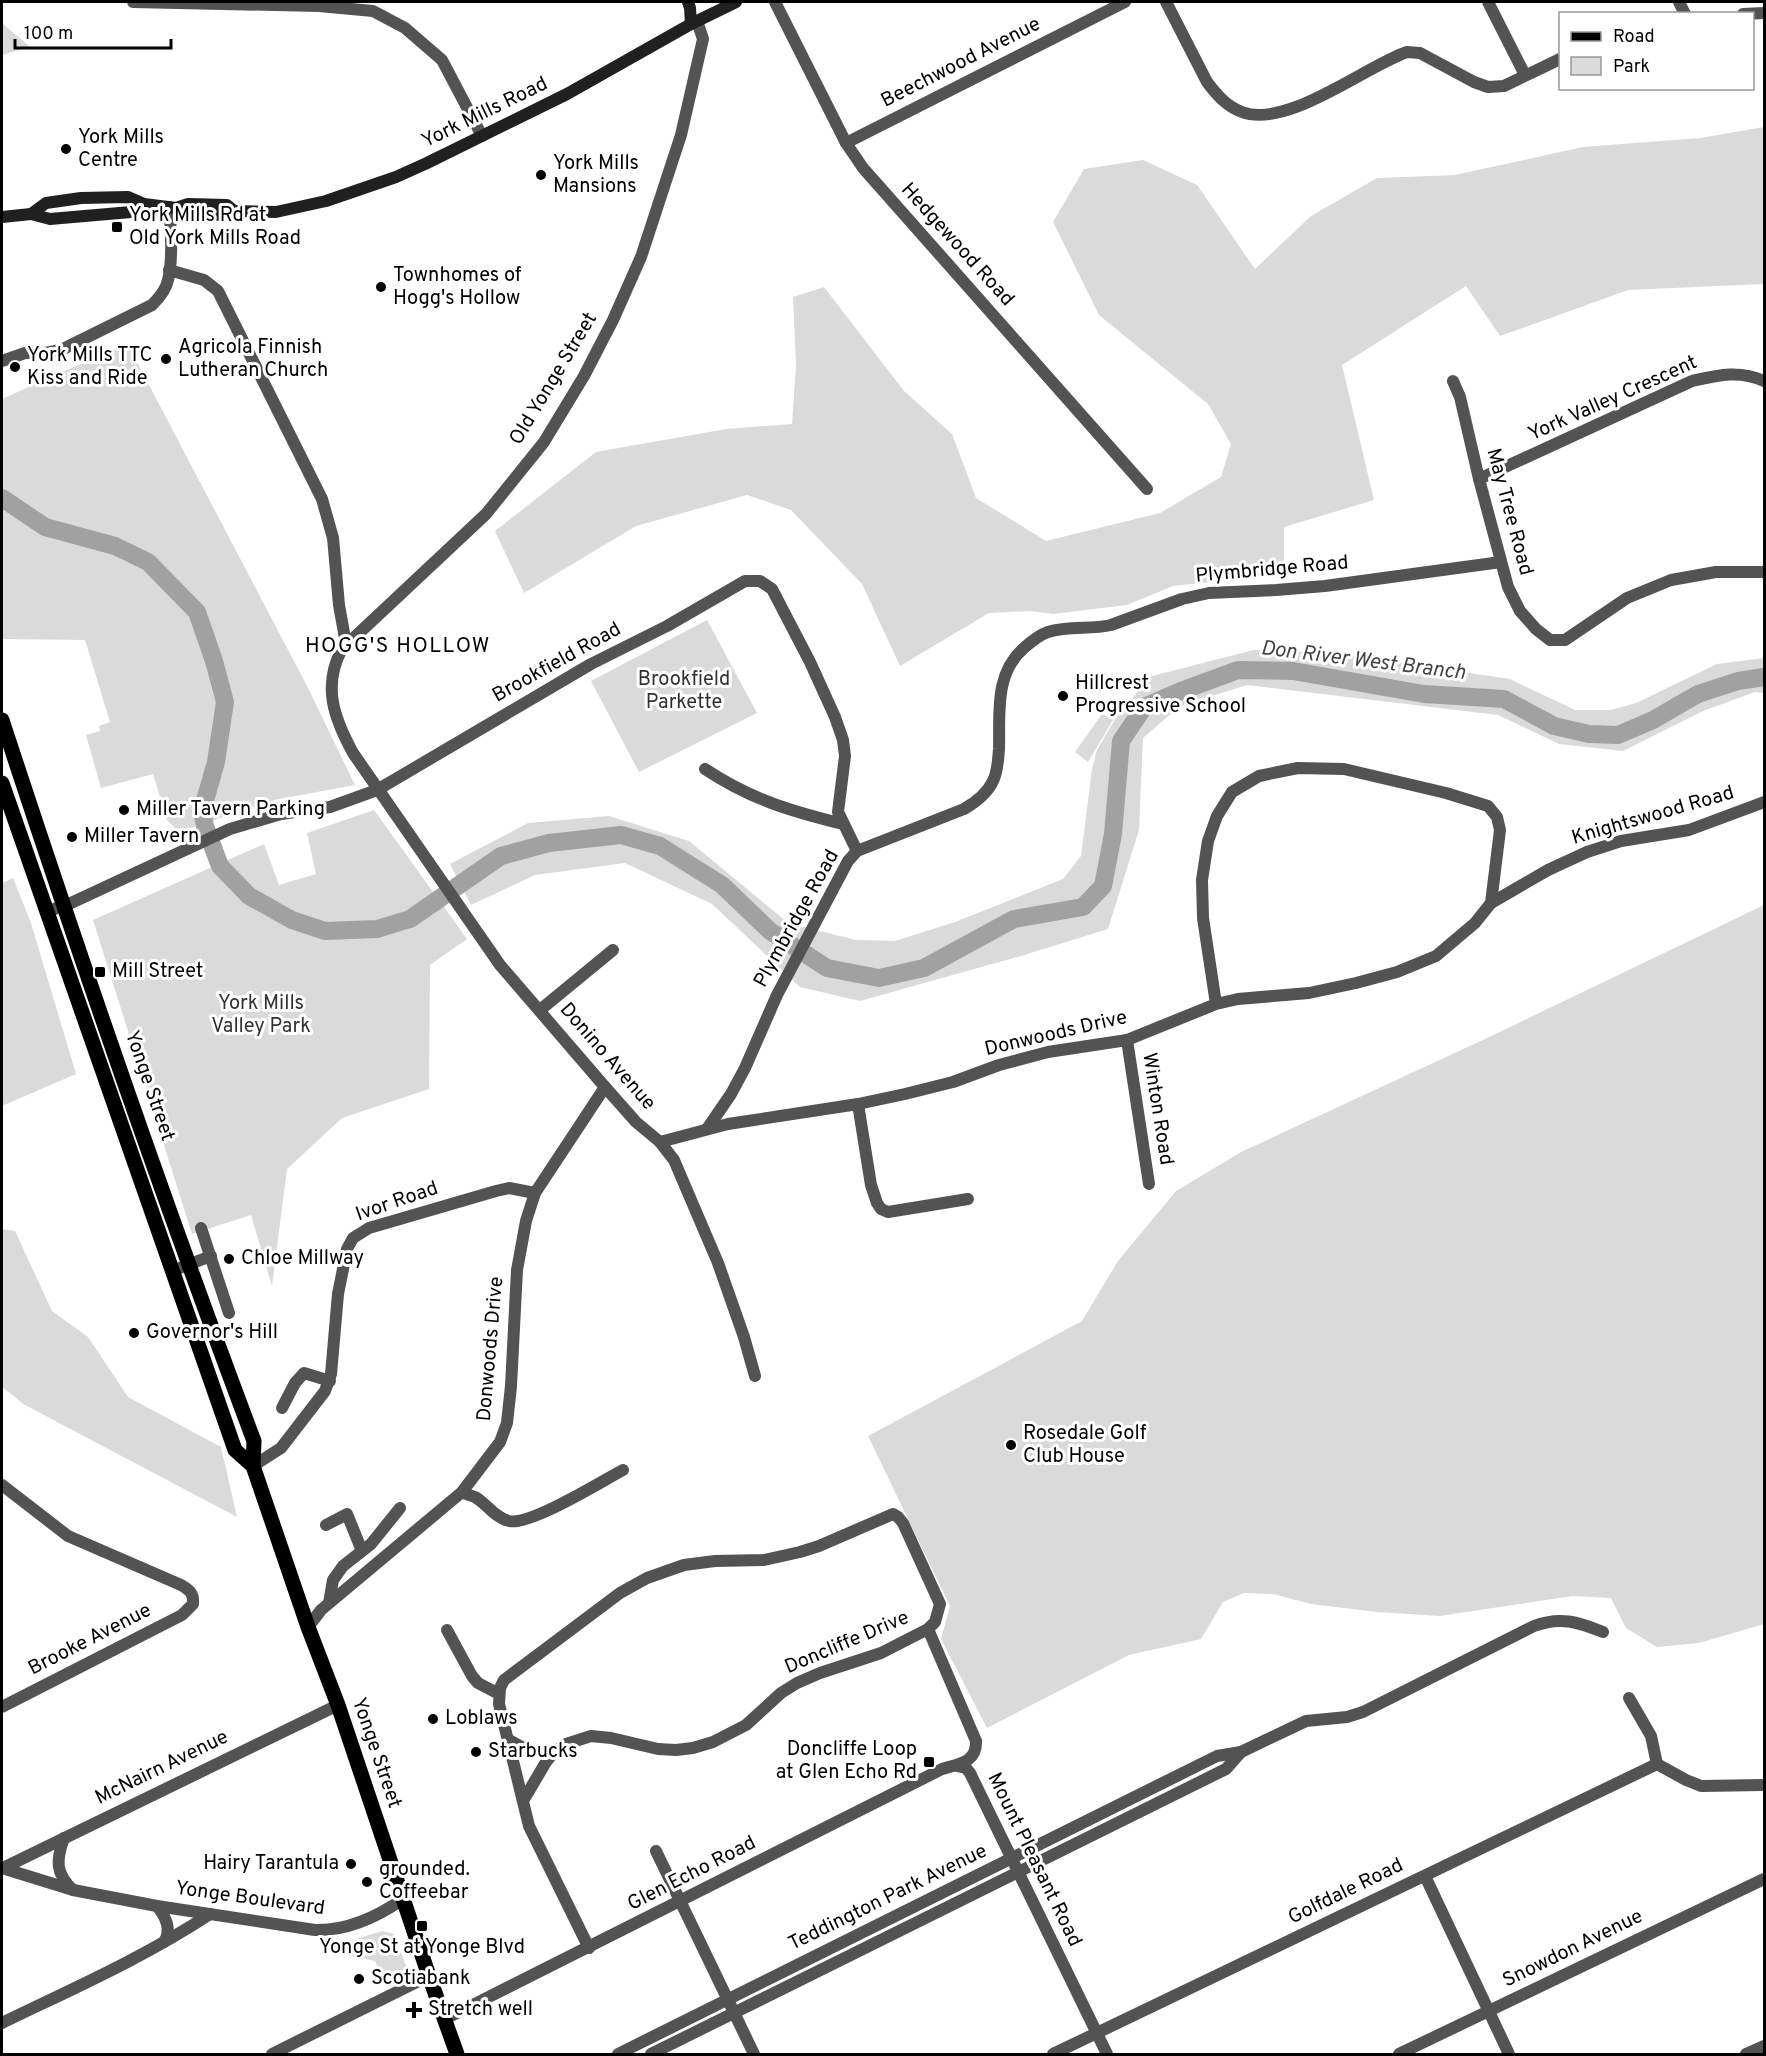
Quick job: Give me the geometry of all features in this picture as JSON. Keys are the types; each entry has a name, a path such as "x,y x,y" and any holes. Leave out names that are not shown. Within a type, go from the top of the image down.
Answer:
{"main road":[{"path":"688,2 694,22"},
{"path":"694,22 695,2"},
{"name":"York Mills Road","path":"31,214 46,203 81,198 128,197 144,204 173,207 188,214 226,215 234,211 276,212 333,199 411,171 567,94 694,22 736,2"},
{"name":"York Mills Road","path":"2,218 31,214 50,219 131,212 144,204"},
{"name":"Yonge Street","path":"2,720 63,905 189,1265 254,1441 253,1466 458,2055"},
{"name":"Yonge Street","path":"2,783 235,1450 253,1466"}],"street":[{"path":"133,2 319,6 373,11 405,28 442,60 482,136"},
{"name":"Hedgewood Road","path":"775,2 846,143 863,168 1147,489"},
{"name":"Beechwood Avenue","path":"846,143 1125,2"},
{"path":"1166,2 1207,82 1226,103 1243,112 1271,114 1300,106 1407,52 1420,54 1488,87 1504,86 1559,59"},
{"path":"1488,2 1525,75"},
{"name":"Old Yonge Street","path":"377,790 347,742 332,698 332,671 336,660 346,644 486,514 544,442 584,376 613,320 641,257 681,135 703,39 694,22"},
{"path":"2,361 25,353 61,350 152,305 163,292 167,282 173,207"},
{"path":"169,270 187,273 204,280 218,291 307,466 330,521 336,559 339,605 346,644"},
{"name":"York Valley Crescent","path":"1479,480 1692,381 1723,374 1750,375 1764,381"},
{"name":"May Tree Road","path":"1453,381 1460,397 1479,480 1508,587 1520,611 1550,640 1565,640 1627,598 1671,580 1716,572 1764,572"},
{"name":"Plymbridge Road","path":"707,1129 731,1094 777,995 840,874 857,851 964,809 980,799 994,780 997,769 1000,698 1005,672 1019,652 1040,634 1062,628 1111,626 1182,599 1209,593 1325,586 1501,562"},
{"name":"Brookfield Road","path":"377,790 591,663 667,626 745,581 760,581 772,589 810,662 843,740 845,756 838,812 843,824"},
{"path":"705,768 725,782 760,800 799,814 843,824 857,851"},
{"path":"1216,1004 1203,918 1202,880 1208,842 1217,816 1232,792 1259,776 1298,768 1344,770 1446,793 1488,806 1497,817 1500,830 1491,903"},
{"path":"46,912 230,829 281,814 330,807 377,790"},
{"name":"Donino Avenue","path":"377,790 500,965 636,1122 660,1142 674,1160 718,1263 755,1376"},
{"name":"Knightswood Road","path":"1491,903 1548,870 1587,852 1621,841 1689,830 1764,802"},
{"name":"Donwoods Drive","path":"660,1142 707,1129 858,1104 953,1082 999,1065 1048,1052 1126,1040 1216,1004 1238,999 1309,993 1397,972 1436,956 1475,923 1491,903"},
{"path":"540,1010 613,950"},
{"name":"Winton Road","path":"1126,1040 1149,1184"},
{"name":"Donwoods Drive","path":"308,1627 321,1610 462,1492 500,1442 507,1423 518,1270 526,1221 535,1193 605,1087"},
{"path":"858,1104 871,1185 881,1209 888,1212 968,1199"},
{"name":"Ivor Road","path":"253,1466 281,1448 317,1403 330,1381 338,1294 346,1249 353,1238 369,1228 496,1191 509,1188 535,1193"},
{"path":"201,1228 229,1313"},
{"path":"172,1271 211,1256"},
{"path":"282,1408 295,1383 304,1373 330,1381"},
{"path":"462,1492 474,1496 496,1515 510,1521 519,1521 548,1510 623,1470"},
{"name":"Brooke Avenue","path":"2,1485 68,1536 186,1588 191,1592 193,1604 182,1615 2,1707"},
{"path":"329,1603 333,1580 343,1566 376,1539 400,1508"},
{"path":"326,1525 347,1514 362,1551"},
{"path":"588,1948 530,1826 499,1704 501,1684 508,1675 611,1600 647,1578 667,1570 693,1564 764,1560 788,1556 819,1546 892,1514 903,1523 940,1604 935,1622 928,1629"},
{"name":"Teddington Park Avenue","path":"618,2055 1217,1756 1242,1752 1306,1721 1347,1717 1362,1712 1545,1622 1559,1620 1604,1632"},
{"name":"Doncliffe Drive","path":"553,1753 566,1744 591,1736 658,1749 676,1750 702,1746 724,1738 746,1725 782,1693 797,1683 881,1653 928,1629"},
{"name":"Mount Pleasant Road","path":"928,1629 976,1741 974,1755 957,1766"},
{"path":"447,1630 472,1676 478,1683 499,1694"},
{"path":"1629,1698 1651,1736 1657,1764 1701,1786 1764,1785"},
{"name":"McNairn Avenue","path":"2,1868 338,1705"},
{"path":"509,1740 529,1751 553,1753 523,1801"},
{"name":"Teddington Park Avenue","path":"651,2055 1226,1768 1242,1752"},
{"name":"Golfdale Road","path":"1053,2055 1657,1764"},
{"name":"Mount Pleasant Road","path":"957,1766 968,1770 1107,2055"},
{"name":"Glen Echo Road","path":"445,2019 942,1769 957,1766"},
{"path":"63,1838 58,1855 59,1868 66,1883 73,1890"},
{"path":"656,1851 754,2055"},
{"name":"Yonge Boulevard","path":"2,1868 73,1890 298,1928 329,1930 347,1926 378,1915 403,1899"},
{"path":"1425,1876 1509,2055"},
{"name":"Snowdon Avenue","path":"1399,2055 1764,1879"},
{"name":"Yonge Boulevard","path":"157,1906 165,1917 168,1930 164,1942"},
{"path":"2,2024 164,1942 210,1914"},
{"path":"272,2055 429,1976"},
{"path":"1746,2055 1764,2046"}],"green space":[{"path":"2,23 30,47 2,55"},
{"path":"1764,127 1764,284 1628,290 1500,336 1466,286 1342,365 1374,500 1284,527 1284,574 1173,586 1127,605 1053,614 1031,611 989,613 900,666 862,584 791,510 747,495 636,526 524,593 495,531 596,452 726,429 792,424 796,365 793,297 824,287 904,391 952,434 976,498 1046,541 1160,513 1221,477 1231,444 1208,404 1099,315 1053,222 1084,169 1143,160 1197,185 1255,269 1311,216 1377,178 1455,175 1583,147 1700,138"},
{"path":"127,343 307,686 355,785 274,800 179,832 167,820 153,774 101,788 86,735 100,731 99,726 110,722 85,640 2,639 2,399"},
{"name":"Brookfield Parkette","path":"707,620 757,713 639,772 591,681"},
{"path":"1254,650 1335,653 1510,679 1575,710 1611,710 1636,703 1717,664 1764,658 1764,693 1755,692 1703,711 1623,751 1559,744 1498,715 1247,685 1180,706 1143,738 1139,830 1108,929 860,1001 800,987 712,904 625,863 535,875 471,905 450,864 528,823 609,816 689,841 788,923 856,940 895,941 955,922 1063,879 1081,856 1092,769 1097,750 1118,714 1152,676"},
{"path":"1102,714 1113,720 1088,762 1075,752"},
{"name":"York Mills Valley Park","path":"374,810 467,939 430,965 429,1089 342,1118 287,1169 272,1286 251,1215 192,1234 93,920 264,844 279,885 316,874 307,833"},
{"path":"13,878 31,923 76,1074 2,1106 2,883"},
{"path":"1764,905 1764,1624 1699,1643 1657,1647 1626,1628 1611,1598 1573,1596 1440,1616 1377,1612 1311,1604 1273,1594 1244,1593 1223,1602 1201,1639 1129,1655 987,1728 941,1639 950,1606 868,1436 1082,1321 1118,1261 1176,1191 1241,1152 1487,1038"},
{"path":"2,1229 15,1231 52,1311 88,1337 128,1397 221,1447 237,1517 25,1405 2,1387"},
{"path":"382,1931 394,1934 408,1971 405,1977 385,1986 375,1961 343,1954 337,1945"}],"waterway":[{"name":"Don River West Branch","path":"2,498 45,527 115,546 148,562 197,612 225,702 216,762 202,811 205,826 220,866 249,896 292,920 325,931 377,929 410,919 501,856 549,843 621,835 660,846 722,885 770,931 827,968 879,978 924,968 1014,919 1083,907 1103,886 1113,834 1121,741 1144,707 1238,670 1293,671 1424,694 1504,699 1554,726 1589,734 1618,735 1653,720 1698,694 1738,681 1764,677"}],"place":[{"name":"York Mills Centre","path":"66,149"},
{"name":"York Mills Mansions","path":"541,175"},
{"name":"York Mills Rd at Old York Mills Road","path":"117,227"},
{"name":"Townhomes of Hogg's Hollow","path":"381,287"},
{"name":"Agricola Finnish Lutheran Church","path":"166,359"},
{"name":"York Mills TTC Kiss and Ride","path":"15,367"},
{"name":"Hillcrest Progressive School","path":"1063,696"},
{"name":"Miller Tavern Parking","path":"124,810"},
{"name":"Miller Tavern","path":"72,837"},
{"name":"Mill Street","path":"100,972"},
{"name":"Chloe Millway","path":"229,1259"},
{"name":"Governor's Hill","path":"134,1333"},
{"name":"Rosedale Golf Club House","path":"1011,1445"},
{"name":"Loblaws","path":"433,1719"},
{"name":"Starbucks","path":"476,1752"},
{"name":"Doncliffe Loop at Glen Echo Rd","path":"929,1762"},
{"name":"Hairy Tarantula","path":"351,1864"},
{"name":"grounded. Coffeebar","path":"367,1882"},
{"name":"Yonge St at Yonge Blvd","path":"422,1926"},
{"name":"Scotiabank","path":"359,1979"},
{"name":"Stretch well","path":"414,2010"}],"district":[{"name":"HOGG'S HOLLOW","path":"398,646"}]}
